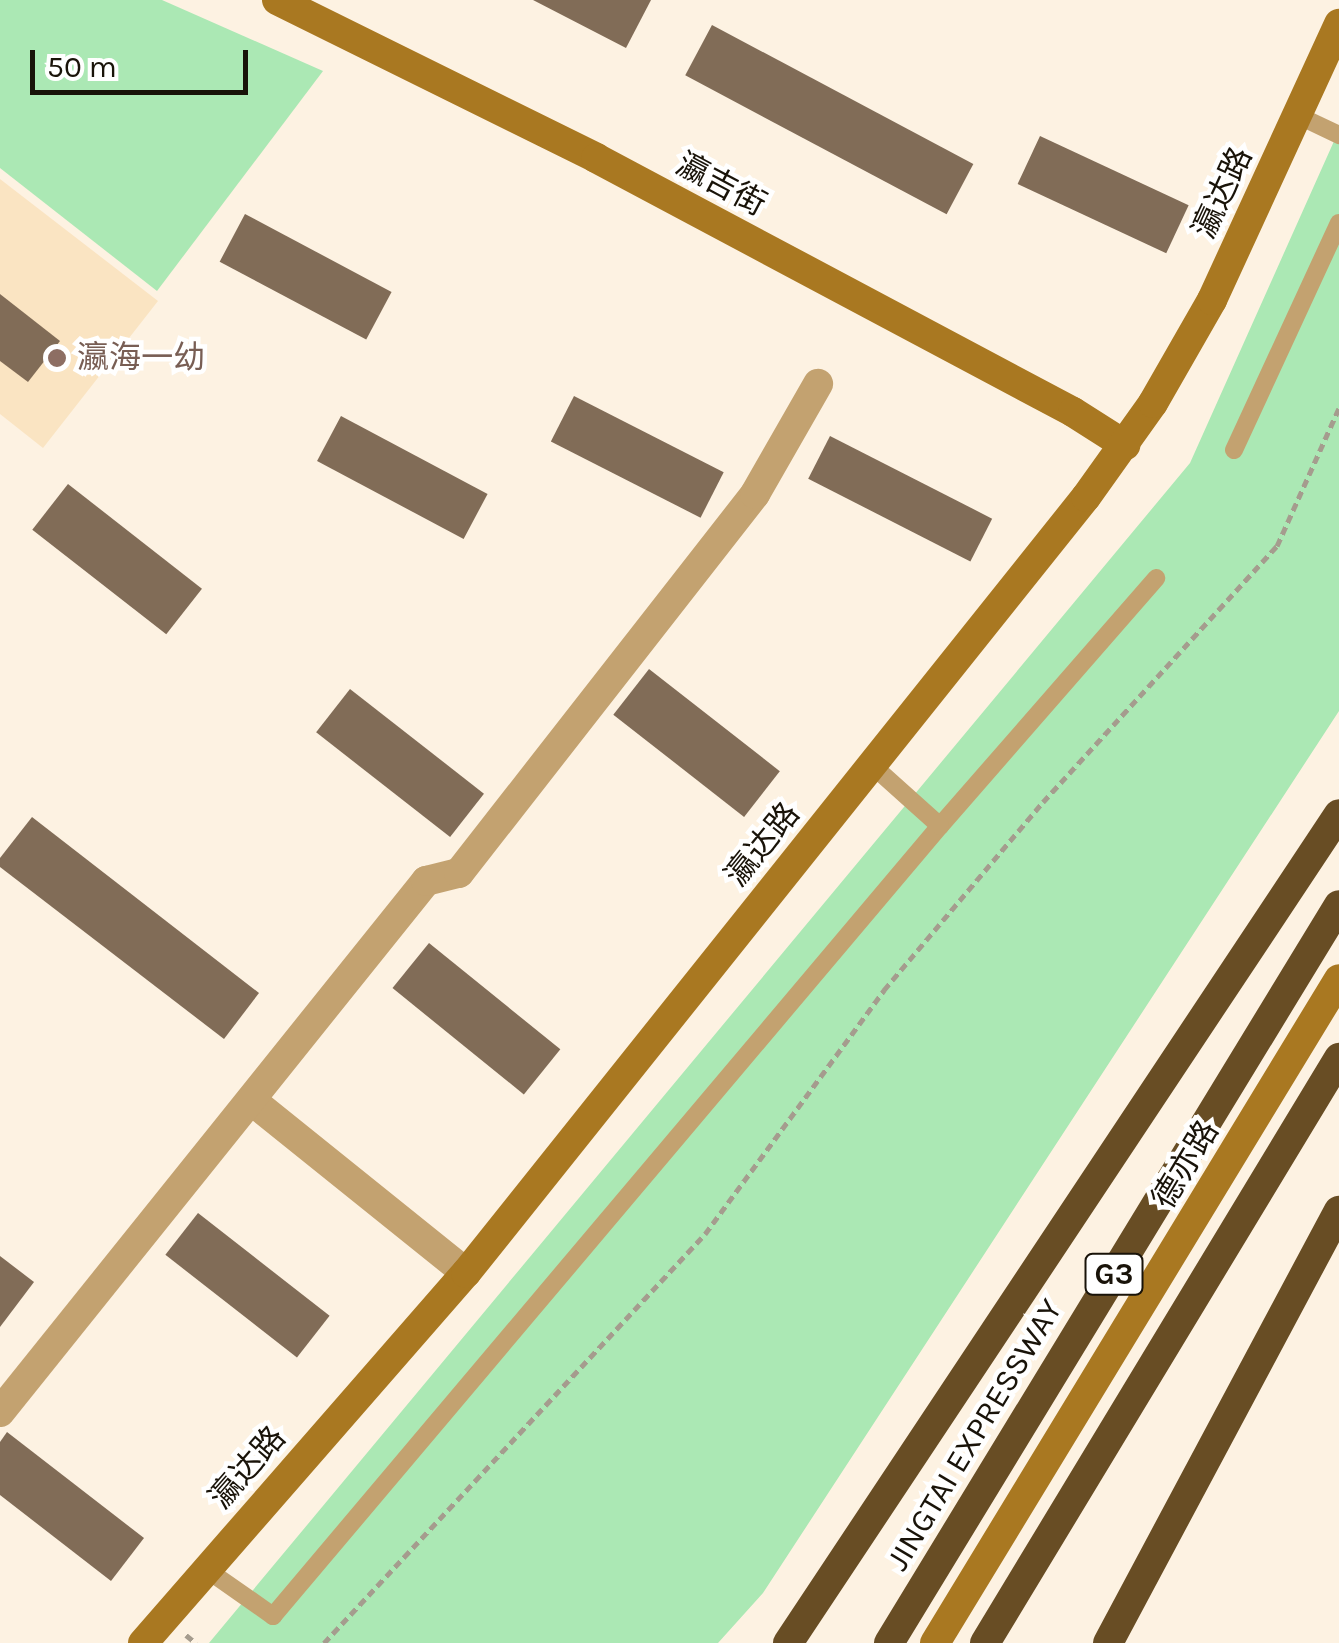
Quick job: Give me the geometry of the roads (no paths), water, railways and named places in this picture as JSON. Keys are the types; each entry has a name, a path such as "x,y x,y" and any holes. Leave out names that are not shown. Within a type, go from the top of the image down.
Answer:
{"highway":[{"path":"788,1643 1021,1286 1339,814"},
{"name":"JINGTAI EXPRESSWAY","path":"890,1643 1339,906"},
{"name":"G3","path":"985,1643 1339,1058"},
{"path":"1108,1643 1339,1211"}],"street":[{"name":"瀛吉街","path":"278,0 596,158 1056,402 1125,445"},
{"name":"瀛达路","path":"142,1643 466,1273 1125,445 1212,300 1339,24"},
{"path":"5,1396 426,880 459,873 755,494 818,384"},
{"name":"德亦路","path":"934,1643 1339,979"},
{"path":"250,1100 466,1273"}],"lane":[{"path":"1298,115 1339,136"},
{"path":"1234,450 1339,223"},
{"path":"206,1569 273,1616 940,826 1156,578"},
{"path":"872,765 940,826"}],"place":[{"name":"瀛海一幼","path":"57,358"}]}
